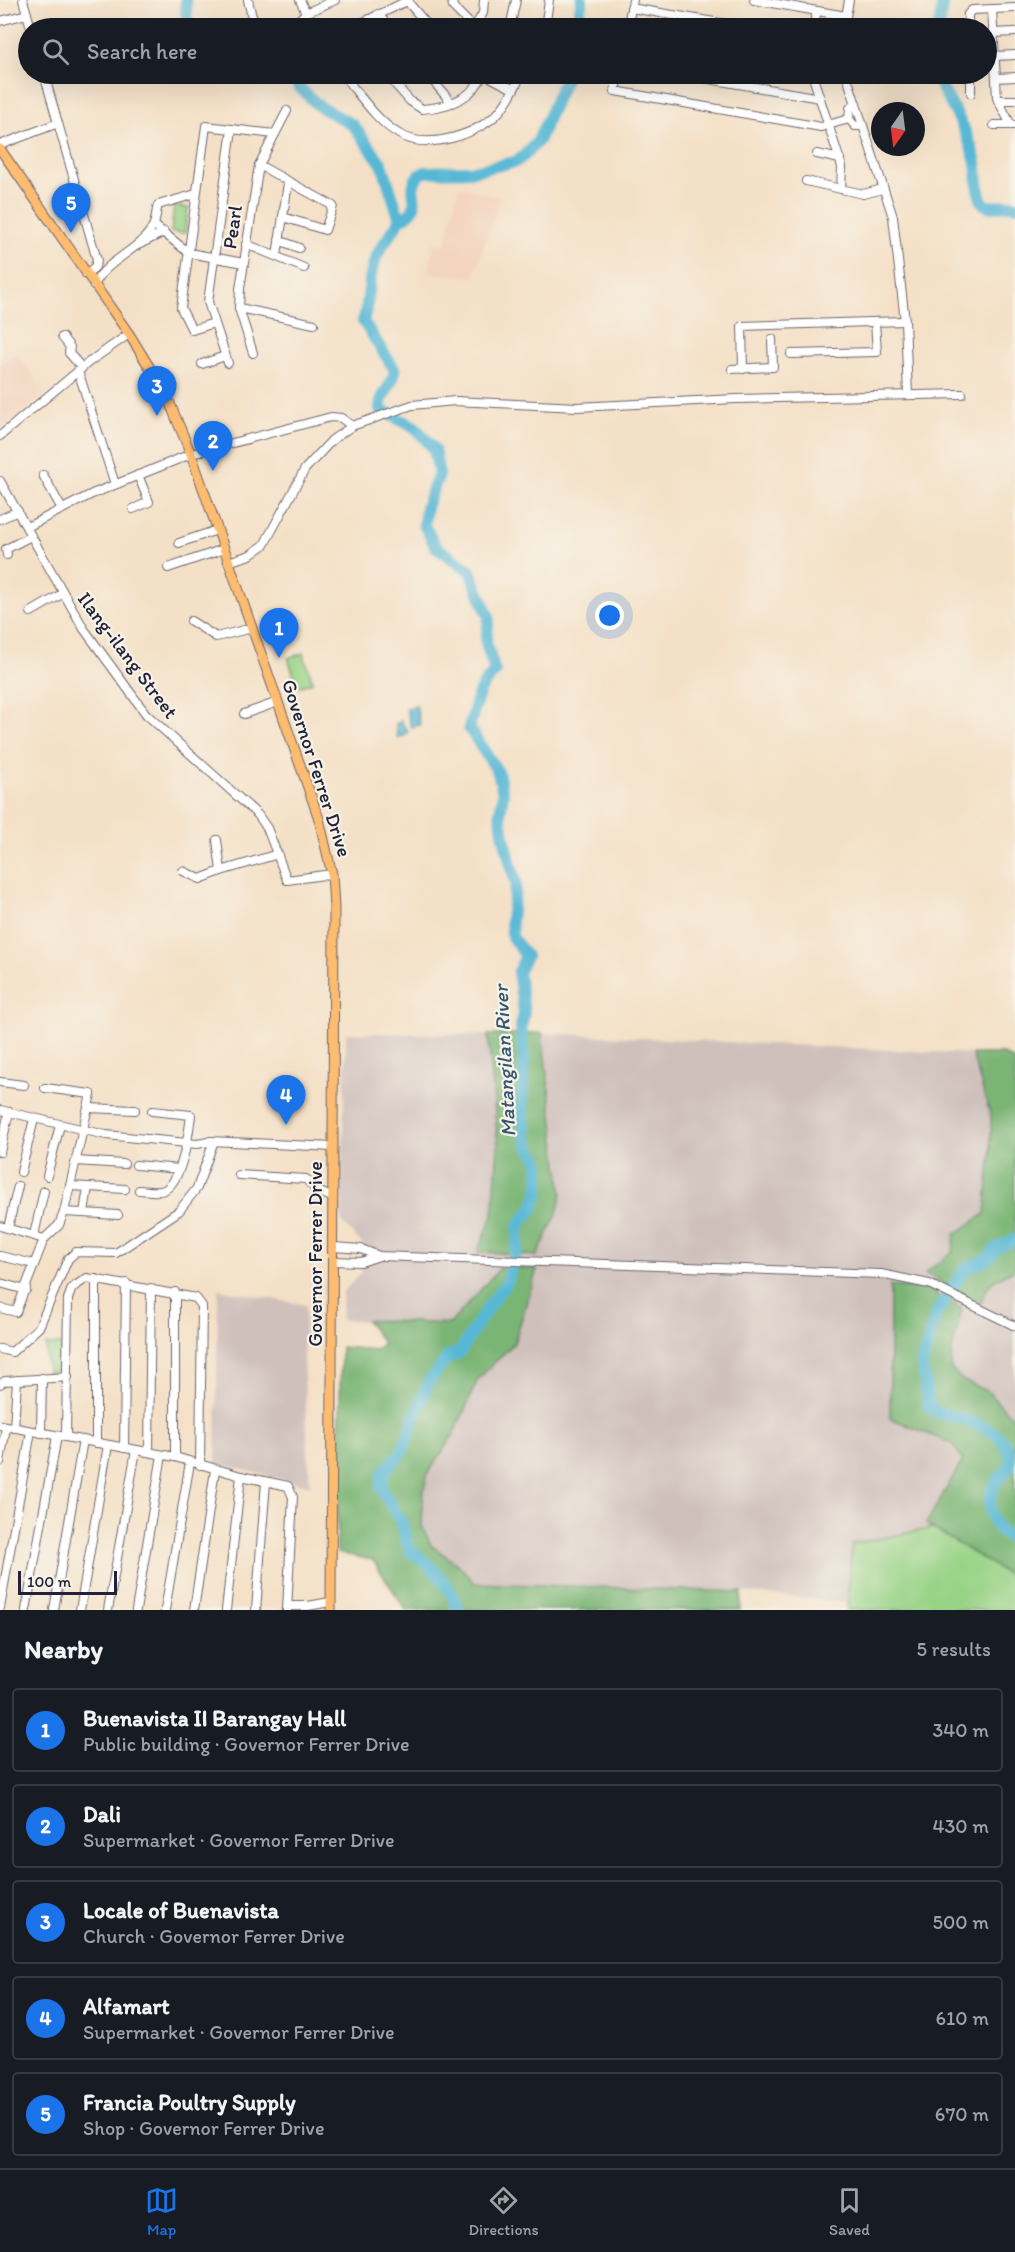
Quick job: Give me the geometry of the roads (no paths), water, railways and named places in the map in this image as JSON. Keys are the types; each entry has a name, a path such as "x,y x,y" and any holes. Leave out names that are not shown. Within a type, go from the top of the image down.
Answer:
{"main road":[{"name":"Governor Ferrer Drive","path":"0,147 129,334 166,393 218,530 319,819 332,874 334,907 334,1261 331,1606"}],"street":[{"path":"23,0 28,18"},
{"path":"248,0 253,18"},
{"path":"300,0 306,13"},
{"path":"301,18 306,13 335,0"},
{"path":"452,0 453,7 464,18"},
{"path":"480,18 483,13 484,0"},
{"path":"512,18 516,0"},
{"path":"546,18 549,0"},
{"path":"754,0 846,16 849,0"},
{"path":"968,18 973,0"},
{"path":"370,18 408,1 422,18"},
{"path":"632,4 701,18"},
{"path":"972,10 997,6 1015,8"},
{"path":"815,18 817,11"},
{"path":"0,21 27,14"},
{"path":"378,14 381,18"},
{"path":"997,33 1015,32"},
{"path":"997,56 1015,55"},
{"path":"997,78 1015,77"},
{"path":"47,84 97,260 95,267 86,274"},
{"path":"351,84 389,126 400,135 416,140 444,139 467,133 499,112 516,84"},
{"path":"395,84 410,101 422,109 471,94 478,84"},
{"path":"436,84 451,102"},
{"path":"503,84 513,89"},
{"path":"616,84 615,91 821,127 849,119"},
{"path":"738,84 820,98"},
{"path":"815,84 844,175 841,189"},
{"path":"849,84 895,226 905,321 908,395"},
{"path":"972,84 972,93"},
{"path":"997,84 998,100 1013,125"},
{"path":"998,100 1015,100"},
{"path":"856,103 850,108 849,119 855,126 863,126"},
{"name":"Pearl","path":"253,353 239,308 246,244 259,165 287,111"},
{"path":"0,147 58,123"},
{"path":"994,125 1013,125"},
{"path":"214,323 192,330 181,308 206,126 274,134"},
{"path":"202,364 227,359 208,302 232,129"},
{"path":"817,154 840,159"},
{"path":"259,165 333,206 325,230 283,218"},
{"path":"806,182 863,194 883,189"},
{"path":"277,256 288,183"},
{"path":"135,247 154,225 158,205 196,194"},
{"path":"154,225 189,253 244,263"},
{"path":"94,286 100,274 135,247 164,232"},
{"path":"279,240 299,248"},
{"path":"246,244 304,268"},
{"path":"239,308 314,324"},
{"path":"743,369 742,326 905,321"},
{"path":"791,354 877,352 875,322"},
{"path":"0,436 80,369 129,334"},
{"path":"62,337 70,347 69,353 80,369 115,484"},
{"path":"732,369 773,367 772,339"},
{"path":"228,562 250,555 264,544 305,469 332,440 352,426 407,406 462,401 578,407 962,394"},
{"path":"27,527 115,484 190,454 331,417 341,418 352,426"},
{"path":"43,475 62,509"},
{"path":"133,509 149,502 138,475"},
{"name":"Ilang-ilang Street","path":"0,481 84,629 150,719 248,803 267,828 287,880 332,874"},
{"path":"0,519 18,511"},
{"path":"178,543 218,530"},
{"path":"7,555 6,549 31,536"},
{"path":"168,568 224,549"},
{"path":"31,612 63,594"},
{"path":"191,621 216,637 252,628"},
{"path":"244,714 278,702"},
{"path":"217,840 221,871"},
{"path":"183,871 190,877 200,879 278,854"},
{"path":"0,1082 24,1085"},
{"path":"0,1308 16,1312 44,1239 59,1225 84,1130 91,1094 45,1088"},
{"path":"88,1108 135,1110"},
{"path":"0,1152 4,1111 114,1136 197,1144 214,1141 333,1147"},
{"path":"140,1190 164,1190 179,1169 187,1142 191,1115 152,1111"},
{"path":"21,1172 34,1119"},
{"path":"47,1176 60,1125"},
{"path":"0,1349 12,1352 39,1327 68,1259 76,1252 116,1253 179,1211 197,1188 214,1141"},
{"path":"76,1161 124,1164"},
{"path":"136,1165 179,1169"},
{"path":"239,1175 306,1179 323,1195 333,1198"},
{"path":"18,1186 4,1227 44,1239"},
{"path":"70,1186 124,1190"},
{"path":"84,1213 88,1187"},
{"path":"34,1235 44,1191"},
{"path":"64,1212 118,1215"},
{"path":"334,1247 361,1249 379,1256 881,1274 929,1284 965,1304 1015,1326"},
{"path":"0,1256 34,1264"},
{"path":"334,1261 361,1262 379,1256"},
{"path":"96,1279 96,1443"},
{"path":"66,1437 68,1299 72,1288 78,1282 96,1279 151,1288 196,1298 202,1306 201,1465"},
{"path":"0,1283 26,1290"},
{"path":"124,1448 126,1283"},
{"path":"150,1452 151,1288"},
{"path":"175,1293 175,1457"},
{"path":"0,1384 4,1381 68,1377"},
{"path":"41,1433 42,1378"},
{"path":"0,1462 16,1380"},
{"path":"7,1427 175,1457 215,1470 284,1484 292,1491 287,1608 331,1606"},
{"path":"0,1608 32,1431"},
{"path":"26,1610 57,1436"},
{"path":"54,1610 82,1440"},
{"path":"80,1610 108,1445"},
{"path":"108,1610 136,1450"},
{"path":"136,1610 162,1455"},
{"path":"165,1610 190,1462"},
{"path":"194,1610 215,1470"},
{"path":"226,1610 241,1476"},
{"path":"256,1610 266,1482"}],"water":[{"path":"416,706 420,725 411,727 406,708"},
{"path":"401,721 408,732 404,736 397,737 396,724"}],"waterway":[{"name":"Matangilan River","path":"186,0 187,18"},
{"path":"578,18 582,0"},
{"path":"940,18 943,0"},
{"name":"Matangilan River","path":"297,84 319,106 353,125 382,164 400,220 374,263 363,321 395,370 380,410 415,427 434,449 439,474 426,507 424,525 436,547 470,571 489,617 486,642 495,672 480,691 469,728 498,772 503,794 500,813 516,884 511,919 512,937 526,956 518,972 524,1013 521,1027 524,1057 522,1110 528,1144 539,1161 539,1190 533,1208 519,1225 517,1249 506,1284 492,1301 459,1353 448,1357 428,1383 402,1452 383,1473 381,1488 402,1524 409,1550 439,1576 451,1593 458,1610"},
{"path":"400,220 413,209 415,204 413,188 419,175 425,172 473,171 515,162 524,156 538,141 563,84"},
{"path":"940,84 973,152 981,200 991,207 1015,206"},
{"path":"1015,1240 996,1248 989,1258 964,1270 936,1314 922,1363 929,1406 936,1412 984,1428 1004,1443 1009,1454 1010,1467 997,1481 990,1499 990,1507 991,1515 1000,1530 1015,1540"}],"place":[{"name":"Francia Poultry Supply","path":"71,233"},
{"name":"Locale of Buenavista","path":"157,416"},
{"name":"Dali","path":"213,471"},
{"name":"Buenavista II Barangay Hall","path":"279,658"},
{"name":"Alfamart","path":"286,1125"}]}
